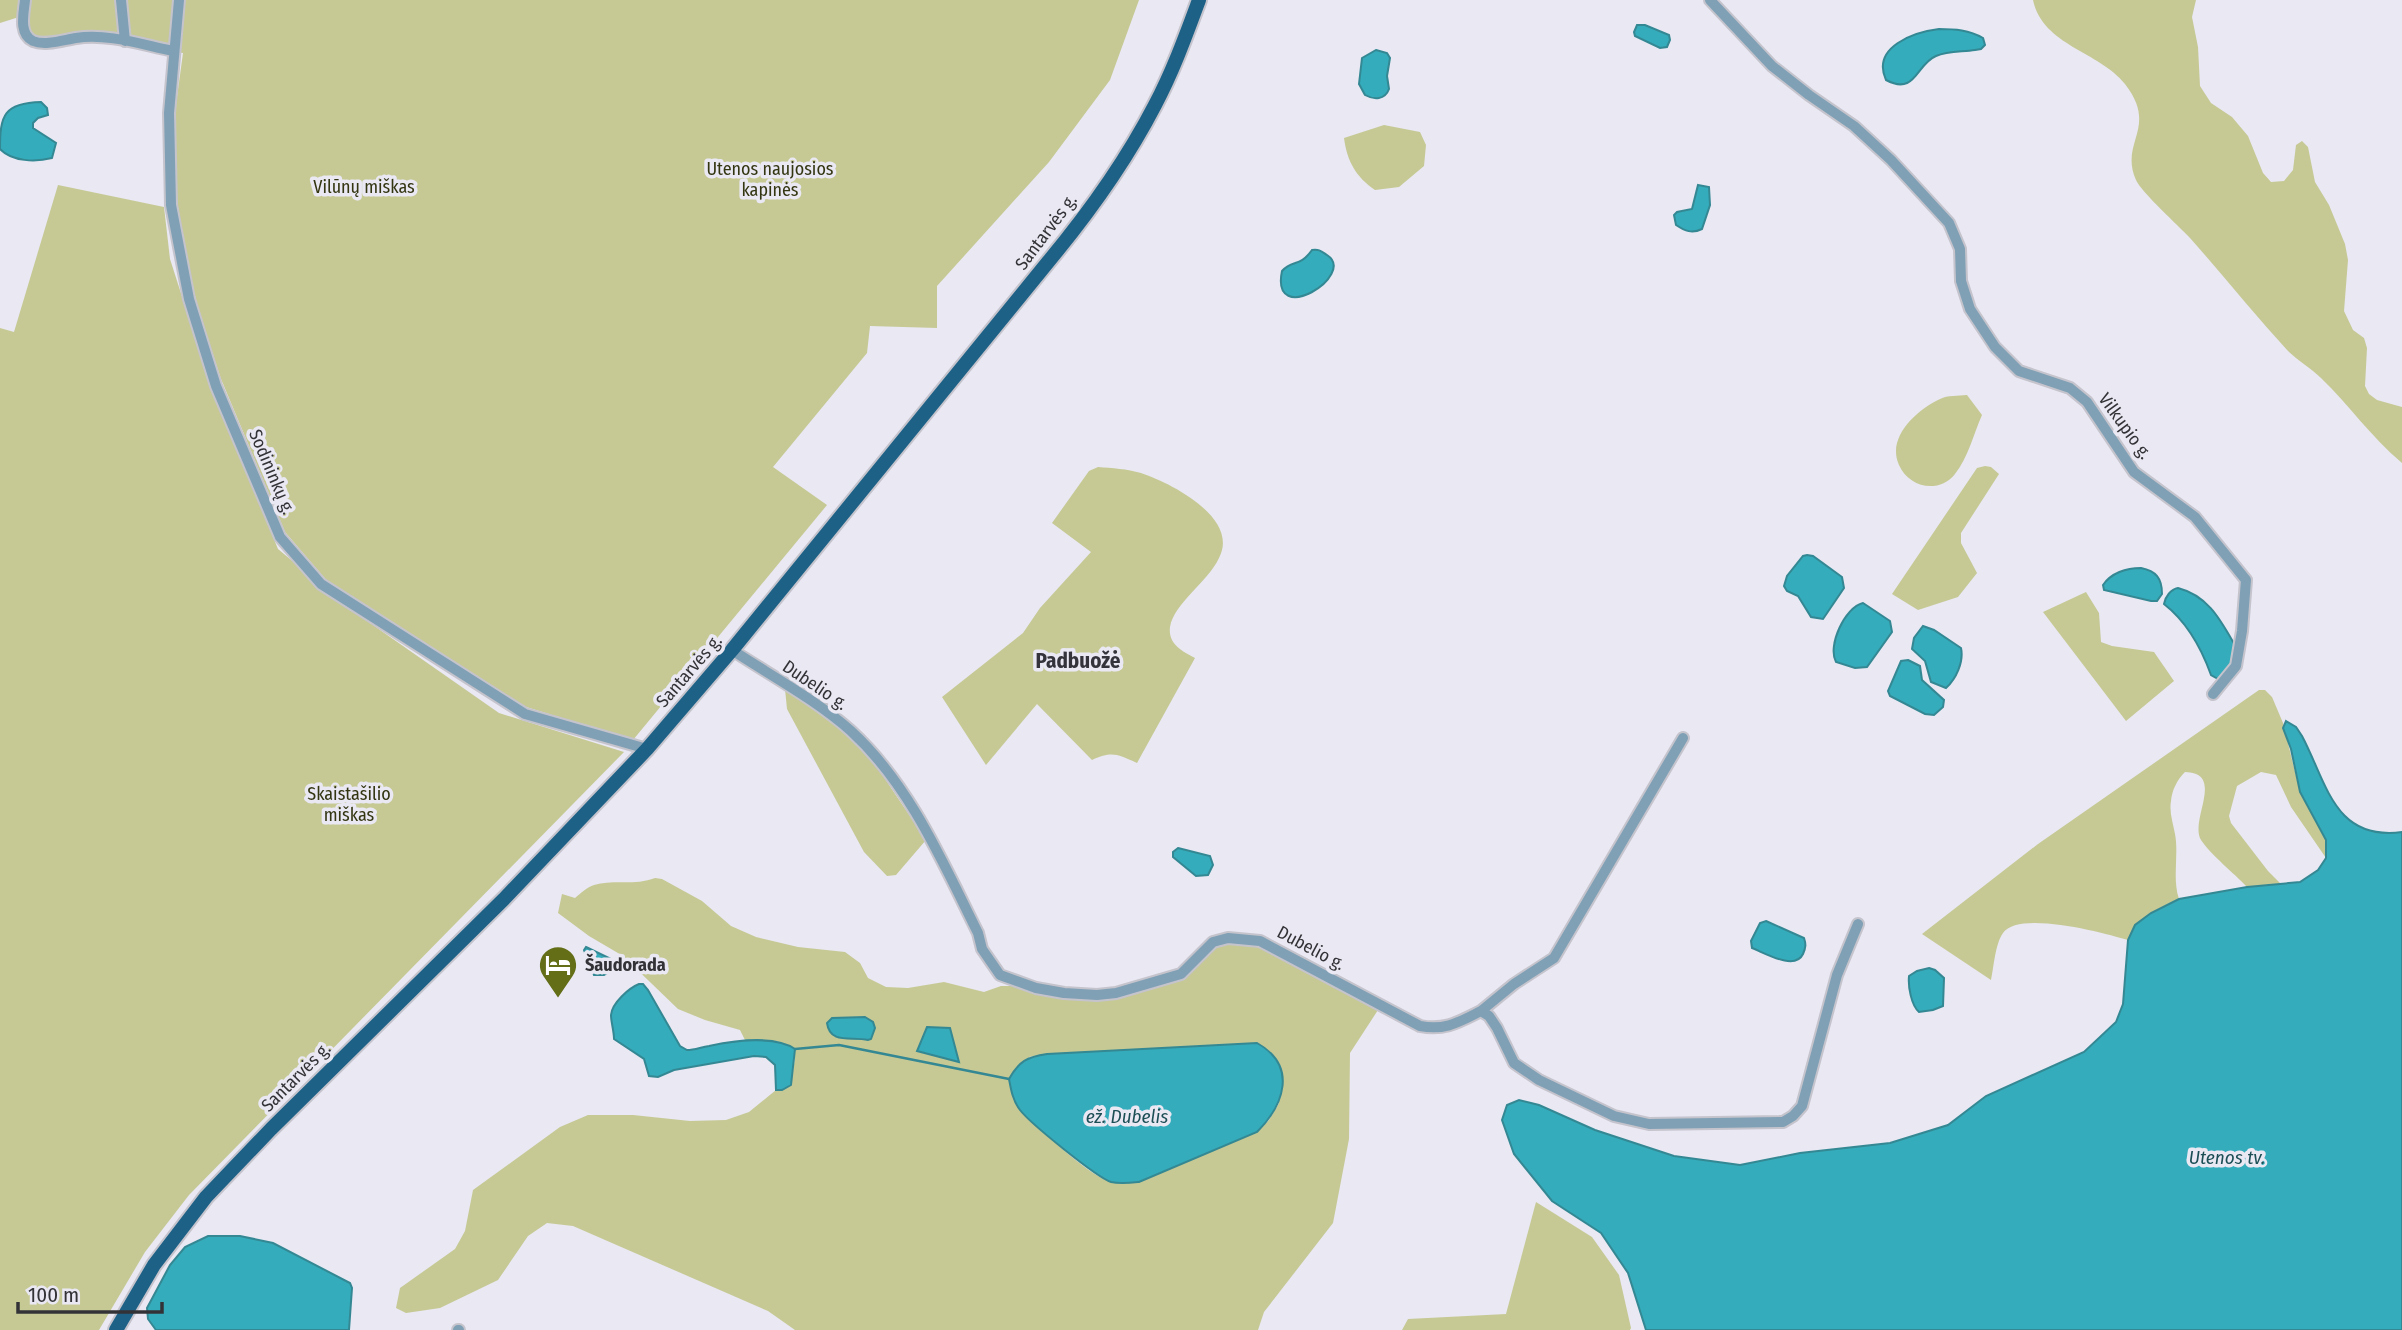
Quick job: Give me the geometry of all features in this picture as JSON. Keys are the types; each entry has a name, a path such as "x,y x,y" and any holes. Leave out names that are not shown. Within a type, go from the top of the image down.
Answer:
{"main road":[{"name":"Santarvės g.","path":"116,1330 169,1244 206,1197 296,1104 504,899 647,749 732,650 1072,233 1154,107 1167,82 1199,0"}],"street":[{"path":"25,0 23,23 27,36 33,41 48,43 95,36 174,51"},
{"path":"121,0 125,41"},
{"name":"Sodininkų g.","path":"179,0 169,113 171,205 189,299 216,386 280,537 321,584 525,714 647,749"},
{"name":"Vilkupio g.","path":"1710,0 1772,66 1854,126 1891,160 1949,223 1960,249 1961,281 1970,309 1995,346 2019,371 2070,388 2087,402 2134,471 2194,517 2246,580 2242,631 2235,666 2213,694"},
{"name":"Dubelio g.","path":"732,650 835,719 869,751 897,786 933,843 978,933 982,949 1000,975 1013,982 1064,993 1116,993 1181,974 1213,943 1228,938 1260,941 1420,1026 1435,1029 1451,1027 1481,1011 1514,984 1554,958 1683,738"},
{"path":"1481,1011 1489,1016 1497,1028 1514,1063 1539,1080 1614,1116 1649,1124 1783,1122 1802,1106 1837,975 1858,924"}],"green space":[{"name":"Vilūnų miškas","path":"0,0 1139,0 1110,80 1049,162 937,286 937,328 870,326 867,353 773,467 827,505 633,740 523,706 328,582 285,532 221,379 199,312 186,259 175,187 174,119 183,53 95,41 52,47 30,43 19,17 0,23"},
{"path":"2033,0 2196,0 2192,17 2198,47 2200,86 2211,103 2232,117 2248,136 2263,173 2271,182 2284,181 2293,170 2296,145 2302,141 2308,147 2315,182 2329,205 2345,244 2348,260 2344,311 2353,330 2364,338 2367,348 2365,386 2369,394 2377,400 2402,407 2402,463 2321,378 2288,351 2190,238 2140,186 2132,167 2139,124 2135,99 2114,73 2048,28"},
{"path":"1384,125 1420,132 1426,145 1424,166 1399,187 1375,190 1353,168 1344,138"},
{"name":"Skaistašilio miškas","path":"58,185 164,207 170,259 209,381 278,549 350,609 499,713 624,752 189,1195 145,1252 99,1330 0,1330 0,328 14,332"},
{"path":"1967,395 1982,415 1960,468 1948,480 1933,486 1925,486 1910,479 1899,465 1896,455 1900,434 1906,425 1922,410 1940,399"},
{"path":"1098,467 1136,472 1169,485 1199,504 1220,529 1223,543 1219,558 1178,609 1170,627 1174,642 1181,650 1195,658 1137,763 1114,755 1092,760 1037,704 986,765 942,697 1023,633 1040,608 1091,552 1052,523 1089,471"},
{"path":"1991,467 1999,474 1961,533 1961,543 1977,573 1958,597 1918,610 1892,594 1977,468"},
{"path":"2086,592 2099,613 2101,642 2154,652 2174,681 2126,721 2043,612"},
{"path":"785,689 851,737 873,761 926,840 896,875 887,876 864,852 787,709"},
{"path":"2259,690 2265,690 2272,697 2283,723 2300,792 2326,840 2326,858 2291,807 2276,775 2261,772 2237,786 2229,816 2231,823 2282,885 2247,887 2201,840 2199,821 2205,789 2203,780 2197,774 2185,772 2175,785 2171,805 2179,899 2143,919 2128,940 2062,925 2026,923 2012,926 2000,938 1991,980 1922,934 2038,844"},
{"path":"662,879 702,901 731,926 756,937 798,947 845,952 860,963 868,978 886,987 908,988 944,982 984,992 1001,986 1017,986 1052,994 1168,983 1221,943 1258,947 1323,977 1378,1010 1350,1053 1349,1139 1333,1223 1264,1312 1258,1330 795,1330 768,1311 573,1226 547,1223 528,1236 498,1280 440,1308 406,1313 396,1308 400,1288 455,1249 465,1231 473,1190 560,1127 588,1115 633,1115 690,1121 726,1120 749,1112 776,1090 791,1085 795,1058 777,1041 746,1042 740,1030 678,1009 623,956 558,913 562,894 575,898 594,885","holes":["1257,1043 1279,1103 1269,1120 1257,1132 1139,1182 1125,1183 1111,1182 1089,1170 1021,1111 1029,1057"]},
{"path":"1536,1202 1592,1237 1619,1275 1630,1330 1402,1330 1408,1319 1506,1314"}],"water":[{"path":"1637,25 1645,25 1669,35 1667,47 1660,48 1635,36"},
{"path":"1939,29 1972,33 1983,38 1985,45 1981,49 1936,56 1924,65 1910,82 1896,84 1886,80 1884,59 1890,50 1907,38"},
{"path":"1376,50 1387,53 1390,58 1387,76 1389,89 1382,97 1372,98 1365,95 1359,84 1362,58"},
{"path":"41,102 47,108 48,115 38,118 33,123 33,128 56,143 52,158 25,160 5,153 0,149 0,137 3,119 7,113 19,105"},
{"path":"1698,185 1709,187 1710,205 1702,229 1689,231 1676,225 1674,215 1692,209"},
{"path":"1312,250 1327,255 1333,264 1331,274 1312,292 1299,297 1288,296 1282,288 1282,271 1303,259"},
{"path":"1803,556 1813,556 1842,577 1844,588 1823,619 1811,617 1798,596 1787,591 1784,586 1787,576"},
{"path":"2141,568 2154,573 2161,584 2162,594 2157,601 2104,590 2103,585 2115,574"},
{"path":"2178,588 2206,603 2236,647 2234,660 2222,678 2211,675 2192,636 2180,619 2164,604 2169,594"},
{"path":"1863,603 1890,621 1892,632 1867,667 1855,668 1836,662 1834,647 1844,619 1856,606"},
{"path":"1923,626 1961,648 1958,670 1946,688 1931,682 1925,661 1912,649 1914,638"},
{"path":"1908,660 1920,666 1922,680 1944,700 1943,707 1934,715 1925,714 1890,696 1888,691 1901,661"},
{"name":"Utenos tv.","path":"2286,721 2296,727 2302,736 2327,789 2347,818 2361,827 2379,832 2402,832 2402,1330 1646,1330 1628,1273 1601,1233 1552,1201 1514,1154 1502,1120 1507,1105 1519,1100 1539,1105 1595,1130 1674,1156 1740,1165 1800,1153 1890,1143 1948,1125 1986,1096 2084,1052 2116,1022 2123,1004 2128,940 2135,925 2151,913 2179,899 2247,887 2300,882 2318,870 2326,858 2326,840 2300,792 2291,749 2283,728"},
{"path":"1178,848 1210,856 1213,865 1208,875 1196,876 1173,857 1173,852"},
{"path":"1766,921 1804,938 1805,949 1799,959 1787,961 1752,948 1751,941 1760,923"},
{"path":"586,947 613,960 615,968 604,975 594,975 584,950"},
{"path":"1929,968 1944,978 1943,1006 1919,1012 1911,995 1909,976"},
{"path":"639,984 643,984 648,990 680,1046 687,1050 753,1040 776,1042 795,1049 791,1085 776,1090 775,1065 766,1057 754,1056 674,1070 658,1077 649,1076 644,1059 614,1039 611,1018 612,1010 618,1001"},
{"path":"865,1017 873,1022 875,1028 868,1040 837,1037 829,1030 827,1023 832,1018"},
{"path":"927,1027 950,1028 959,1062 917,1051"},
{"name":"ež. Dubelis","path":"1257,1043 1270,1052 1278,1063 1282,1086 1274,1110 1257,1132 1139,1182 1111,1182 1064,1149 1020,1110 1009,1079 1024,1061 1047,1054"},
{"path":"208,1236 240,1236 273,1243 350,1283 352,1288 349,1330 156,1330 148,1319 147,1308 170,1265 185,1247"}],"waterway":[{"path":"795,1049 839,1045 1009,1079"}],"place":[{"name":"Šaudorada","path":"558,999"}],"district":[{"name":"Padbuožė","path":"1078,661"}],"park label":[{"name":"Utenos naujosios kapinės","path":"770,179"}]}
